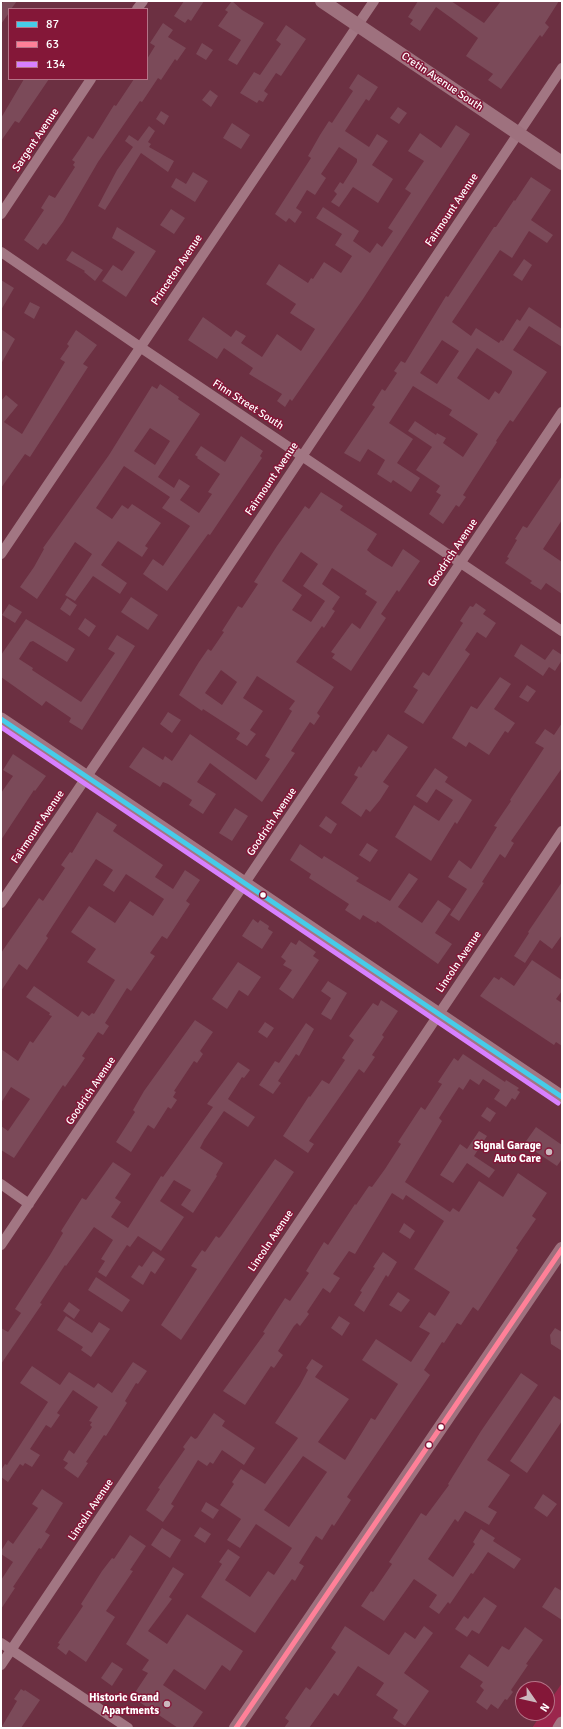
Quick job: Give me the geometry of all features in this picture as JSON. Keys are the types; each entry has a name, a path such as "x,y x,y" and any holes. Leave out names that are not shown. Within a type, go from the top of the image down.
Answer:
{"main road":[{"name":"Cretin Avenue South","path":"322,1 562,162"},
{"path":"236,1728 562,1249"}],"street":[{"name":"Princeton Avenue","path":"1,554 374,1"},
{"name":"Fairmount Avenue","path":"1,903 562,68"},
{"name":"Sargent Avenue","path":"1,214 90,80"},
{"name":"Finn Street South","path":"1,252 562,631"},
{"name":"Goodrich Avenue","path":"1,1244 562,412"},
{"path":"1,719 562,1097"},
{"name":"Lincoln Avenue","path":"1,1665 562,831"},
{"path":"1,1184 29,1204"},
{"path":"1,1643 128,1728"},
{"path":"559,1728 562,1723"}],"shaded area":[{"path":"562,1683 562,1728 532,1728 537,1721 555,1721 555,1693"}],"building":[{"path":"4,1 17,1 12,8 8,8 8,14 1,24 1,5"},
{"path":"184,1 204,1 191,21 188,19 185,23 174,16"},
{"path":"232,1 242,10 264,23 237,65 228,60 241,40 218,26 228,12 225,10"},
{"path":"418,1 451,1 484,23 501,1 559,1 545,23 549,27 542,37 540,35 501,89 488,80 493,74 466,56 478,38 436,7 420,31 410,24 413,20 408,17"},
{"path":"163,23 173,30 168,37 186,48 177,61 175,59 161,80 158,78 142,102 140,101 98,162 63,222 46,245 43,243 38,250 24,240 44,210 41,208 49,195 55,198 75,167 73,165 75,162 72,160 88,136 93,139 114,105 116,106 133,80 148,80 148,57 155,46 150,43"},
{"path":"286,25 306,39 281,76 276,73 264,91 268,94 263,102 259,100 257,103 240,93 254,72 260,75 281,44 276,40"},
{"path":"202,43 213,50 206,60 196,54"},
{"path":"358,74 378,87 369,101 366,99 345,131 369,147 377,134 388,141 372,165 393,179 378,203 353,187 339,207 331,202 337,194 334,191 340,182 343,184 357,162 357,159 339,147 321,174 326,178 315,195 307,190 296,208 302,212 295,223 289,218 286,222 275,214 311,158 308,156 320,135 329,121 332,123 353,91 349,88"},
{"path":"23,80 48,80 19,123 15,121 1,141 1,118"},
{"path":"210,90 218,96 211,107 202,100"},
{"path":"398,107 407,113 399,124 390,118"},
{"path":"161,111 169,116 164,125 156,119"},
{"path":"232,123 250,135 241,149 223,138"},
{"path":"456,125 470,134 363,299 292,401 290,399 285,407 277,401 282,394 249,374 253,368 224,348 217,359 188,340 203,317 231,337 236,330 246,336 241,343 262,357 277,334 301,351 315,329 290,313 296,304 266,284 279,264 308,283 311,278 313,279 324,262 341,273 352,256 335,245 342,234 316,218 323,207 359,231 353,241 370,253 377,243 382,247 393,231 388,228 411,193 405,189 424,161 408,151 420,133 441,148"},
{"path":"149,126 155,131 148,142 151,144 149,147 174,161 168,172 141,153 105,210 98,206 117,170 133,147 125,141 129,135 138,141"},
{"path":"193,172 208,181 195,202 171,187 176,178 186,184"},
{"path":"531,177 551,190 531,220 553,235 547,243 529,231 512,258 500,250 452,322 471,336 476,328 499,343 501,340 503,341 517,319 520,321 529,307 562,329 562,347 529,326 513,350 547,372 513,422 510,420 496,441 497,442 463,495 466,497 459,507 456,505 443,524 429,514 441,495 436,492 440,486 416,470 432,447 408,431 415,421 436,435 437,433 446,438 443,443 463,457 478,434 449,415 452,410 413,386 389,423 413,439 397,463 420,478 411,492 393,480 391,483 377,474 385,460 368,449 360,462 344,453 375,407 372,405 382,389 385,391 397,373 394,371 401,361 405,363 446,296 448,297 494,227 496,227 514,200 515,201","holes":["442,340 459,351 437,384 420,373","477,348 512,371 499,394 495,391 489,400 457,378"]},
{"path":"171,209 185,218 174,234 160,225"},
{"path":"117,227 156,251 126,297 102,281 113,265 122,271 135,252 112,238"},
{"path":"72,251 103,270 95,281 84,272 85,271 66,260"},
{"path":"524,259 532,265 522,281 513,275"},
{"path":"1,280 14,288 1,310"},
{"path":"30,302 40,307 34,319 24,313"},
{"path":"1,329 15,339 1,364"},
{"path":"76,330 97,345 83,364 88,367 30,457 25,454 1,488 1,401 6,395 18,405 4,422 22,434 65,362 60,359 69,346 67,344"},
{"path":"160,384 200,414 158,477 174,488 179,479 190,486 180,500 199,513 212,494 208,492 220,474 197,458 198,457 195,455 201,446 225,462 241,436 263,451 260,456 262,458 210,535 208,534 167,591 143,574 153,559 163,566 190,526 162,508 170,497 124,466 96,508 112,519 122,505 128,509 132,504 161,523 145,546 148,548 142,557 118,541 101,565 127,583 120,594 93,576 75,601 65,595 92,554 75,542 37,599 20,587 34,567 44,549 43,548 109,455 152,386 157,389","holes":["150,428 170,441 155,465 134,451"]},
{"path":"562,476 562,520 543,549 562,562 562,594 546,583 541,590 530,583 532,581 505,563 509,558 507,557 517,540 515,539 523,526 527,528"},
{"path":"321,492 343,506 340,510 377,534 367,550 373,555 392,567 403,549 420,561 399,592 397,590 381,614 386,618 351,671 332,658 335,654 331,652 352,623 360,629 377,602 365,594 367,591 332,568 322,584 340,597 332,609 335,611 324,628 322,626 296,662 334,687 317,713 320,716 314,725 310,722 291,751 295,753 262,802 210,763 197,782 216,794 203,814 189,805 192,800 168,784 163,782 160,787 129,767 143,747 163,760 165,756 172,761 190,734 256,780 270,759 265,756 292,711 289,709 295,701 257,676 243,698 263,711 250,730 256,734 247,746 236,739 240,733 203,709 202,711 179,695 208,649 211,651 224,632 222,631 238,606 242,608 258,584 254,582 277,546 305,506 309,509","holes":["301,552 318,564 303,586 325,601 311,622 292,610 302,595 282,581","221,670 237,682 222,705 205,693"]},
{"path":"131,597 158,615 148,630 121,612"},
{"path":"67,598 77,605 70,616 60,609"},
{"path":"476,603 486,610 483,614 496,623 486,638 477,632 465,650 470,654 423,724 404,712 418,690 413,687 423,672 429,676 463,623 460,621 470,606 473,607"},
{"path":"9,604 22,612 15,623 2,615"},
{"path":"85,618 96,626 89,637 78,629"},
{"path":"26,619 75,649 67,662 33,641 30,642 19,659 33,668 32,670 81,702 115,653 108,649 117,635 135,646 82,730 69,722 71,718 46,701 42,706 1,677 1,655"},
{"path":"521,644 545,660 553,649 562,655 562,660 555,671 549,667 543,676 514,656"},
{"path":"500,677 511,684 494,709 515,723 508,733 505,731 489,755 469,742 466,747 452,738 471,706 477,709"},
{"path":"527,685 536,691 528,702 519,697"},
{"path":"168,712 181,720 172,733 160,724"},
{"path":"562,723 562,768 511,841 514,843 505,858 500,854 482,882 484,883 459,921 450,915 467,889 448,877 459,860 471,869 497,827 494,826 544,748 535,743 545,729 554,735"},
{"path":"388,734 408,747 383,782 389,786 380,800 370,812 366,809 361,817 341,803 358,777 354,775 359,766 361,768 373,750 376,752"},
{"path":"13,754 46,776 35,791 34,790 1,840 1,793 13,776 3,770"},
{"path":"435,768 448,777 445,782 472,800 457,824 455,822 431,861 395,837 414,805 439,821 453,800 436,789 427,803 416,796"},
{"path":"235,808 248,816 232,841 219,833"},
{"path":"97,812 117,825 113,831 163,865 155,877 173,889 185,870 200,880 186,901 190,904 167,939 162,936 150,953 155,956 131,991 127,988 105,1023 109,1026 103,1035 98,1032 82,1056 85,1058 79,1067 65,1087 63,1085 14,1158 1,1150 1,1126 8,1131 30,1099 11,1087 1,1103 1,1049 18,1061 30,1041 33,1043 52,1016 49,1015 50,1013 26,997 34,986 78,1017 82,1011 89,1016 92,1013 94,1014 115,980 87,962 96,949 71,932 89,906 115,923 130,901 153,916 164,899 126,874 114,892 103,885 113,870 96,859 46,936 48,938 27,970 19,964 1,991 1,953 39,898 43,901 65,868 61,865 70,852 72,853"},
{"path":"326,816 337,824 331,834 319,826"},
{"path":"367,843 378,850 370,862 359,855"},
{"path":"300,844 322,859 324,856 345,869 359,878 356,881 390,901 409,873 418,879 398,907 422,923 438,900 451,909 435,933 452,944 438,964 377,921 376,923 363,915 360,920 345,910 349,904 309,878 311,874 290,860"},
{"path":"562,882 562,935 552,949 540,940 525,963 514,956 529,933 528,932"},
{"path":"253,919 258,923 260,920 269,926 268,929 273,932 262,949 242,936"},
{"path":"299,940 316,952 313,956 319,960 293,999 279,989 292,970 283,965 286,961 281,957 291,942 296,945"},
{"path":"532,960 562,980 562,991 556,999 562,1003 562,1046 556,1042 554,1045 480,996 494,977 499,980 501,977 514,986"},
{"path":"238,962 261,977 248,996 239,990 227,1009 212,999"},
{"path":"328,981 347,993 331,1020 321,1014 331,998 321,991"},
{"path":"381,1000 398,1011 382,1035 384,1037 372,1055 375,1057 364,1073 359,1069 309,1141 314,1144 308,1153 283,1136 309,1096 310,1097 322,1080 329,1084 345,1060 342,1058 354,1040 349,1036 373,1003 378,1006"},
{"path":"195,1020 213,1032 200,1051 203,1054 197,1063 194,1061 174,1091 176,1092 173,1097 177,1100 171,1109 168,1107 154,1129 148,1125 131,1152 116,1142 135,1112 133,1110 144,1091"},
{"path":"265,1022 274,1028 267,1038 258,1032"},
{"path":"306,1023 314,1029 299,1056 296,1054 278,1081 281,1083 273,1094 259,1085 275,1061 279,1063"},
{"path":"463,1054 505,1082 506,1080 519,1088 517,1090 520,1092 515,1100 512,1098 506,1107 494,1099 500,1090 483,1079 479,1085 470,1079 463,1090 459,1087 439,1118 442,1121 405,1182 450,1212 453,1208 459,1212 479,1181 503,1197 518,1173 547,1193 532,1216 536,1219 516,1248 518,1250 478,1311 473,1307 461,1325 457,1323 444,1343 442,1342 424,1370 430,1375 347,1497 351,1500 334,1526 332,1524 322,1540 316,1536 299,1563 304,1566 295,1581 292,1579 255,1633 201,1597 222,1564 219,1562 228,1549 240,1557 225,1580 250,1597 268,1571 274,1575 292,1548 256,1524 240,1548 227,1540 241,1519 220,1505 234,1484 232,1482 241,1469 265,1484 298,1438 275,1423 300,1385 308,1370 306,1368 312,1359 323,1366 315,1377 349,1399 318,1442 345,1460 371,1418 375,1420 398,1384 362,1360 376,1339 411,1362 430,1333 419,1327 429,1312 435,1316 450,1292 414,1269 444,1221 406,1195 403,1200 392,1193 355,1254 349,1251 333,1274 340,1278 330,1293 323,1288 307,1312 309,1314 300,1326 297,1323 294,1326 278,1351 283,1355 274,1368 271,1366 245,1405 223,1391 265,1333 263,1332 285,1298 290,1301 309,1273 306,1271 324,1242 328,1245 355,1204 356,1205 369,1186 372,1187 385,1169 401,1144 398,1142 421,1107 425,1110 442,1084 438,1082 454,1058 458,1061","holes":["303,1456 327,1472 289,1527 264,1510"]},
{"path":"238,1062 250,1070 244,1078 242,1077 228,1099 255,1117 248,1127 224,1111 204,1140 200,1148 223,1163 216,1175 217,1176 193,1213 181,1205 191,1190 174,1180 160,1201 184,1217 161,1251 138,1236 130,1247 127,1245 106,1277 98,1272 105,1261 101,1259 113,1240 94,1227 66,1266 65,1265 40,1303 42,1304 1,1364 1,1328 8,1332 21,1313 15,1309 50,1255 63,1233 61,1231 82,1198 86,1200 113,1162 131,1174 115,1198 121,1202 111,1217 128,1228 161,1176 163,1177 213,1107 207,1104"},
{"path":"487,1107 496,1113 490,1122 481,1116"},
{"name":"Signal Garage Auto Care","path":"536,1127 562,1145 562,1159 557,1166 524,1144"},
{"path":"479,1131 487,1136 474,1156 495,1170 489,1178 467,1163 453,1183 440,1175 460,1144 467,1149"},
{"path":"275,1159 294,1172 181,1340 161,1325 197,1269 191,1266 202,1250 205,1252 216,1236 219,1238 221,1236"},
{"path":"404,1223 415,1231 410,1239 399,1232"},
{"path":"153,1251 165,1259 155,1274 151,1271 143,1285 131,1277 139,1265 142,1267"},
{"path":"383,1252 397,1262 388,1277 386,1275 364,1312 354,1305 362,1292 360,1291 375,1268 373,1267"},
{"path":"96,1277 130,1300 122,1312 88,1290"},
{"path":"398,1292 410,1300 401,1312 389,1305"},
{"path":"69,1302 80,1310 74,1319 63,1311"},
{"path":"66,1316 92,1333 99,1322 110,1329 91,1357 81,1350 83,1347 57,1330"},
{"path":"339,1316 350,1323 342,1336 331,1328"},
{"path":"555,1328 562,1332 562,1351 551,1344 550,1335"},
{"path":"133,1362 147,1371 138,1384 136,1383 125,1401 127,1403 106,1436 104,1435 86,1462 88,1463 78,1478 64,1468 68,1463 63,1460 69,1450 74,1454 92,1427 90,1425 92,1422 89,1421 98,1407 73,1390 57,1413 60,1415 51,1428 46,1425 30,1449 40,1455 32,1467 25,1463 23,1466 20,1464 8,1482 1,1477 1,1470 5,1464 7,1465 48,1402 20,1383 32,1366 60,1385 69,1372 94,1388 98,1383 112,1393"},
{"path":"521,1373 538,1385 487,1460 510,1475 488,1507 497,1512 489,1525 465,1511 458,1522 455,1519 428,1559 453,1577 475,1544 473,1542 481,1529 495,1538 493,1541 521,1559 514,1569 488,1552 473,1574 471,1573 450,1604 448,1602 439,1614 429,1607 437,1595 414,1579 384,1621 361,1606 371,1591 373,1592 392,1564 389,1562 421,1513 426,1516 449,1485 448,1484 481,1431"},
{"path":"554,1396 562,1401 562,1421 527,1473 510,1461"},
{"path":"214,1413 225,1421 222,1426 255,1448 244,1465 222,1450 213,1464 210,1462 207,1466 198,1460 171,1504 174,1506 163,1522 146,1510 160,1489 158,1488 185,1449 183,1447 191,1436 195,1439 197,1438"},
{"path":"42,1489 63,1503 45,1532 50,1535 41,1549 39,1548 13,1587 15,1588 1,1609 1,1580 13,1562 1,1554 1,1551 8,1540 13,1544 38,1508 32,1504"},
{"path":"543,1494 557,1504 547,1517 534,1508"},
{"path":"206,1502 219,1510 213,1519 201,1511"},
{"path":"200,1527 211,1534 205,1543 194,1536"},
{"path":"162,1528 181,1540 170,1558 151,1545"},
{"path":"130,1535 146,1546 130,1570 133,1571 106,1611 115,1617 86,1662 69,1650 66,1655 57,1648 60,1644 58,1643 83,1606 81,1604 102,1571 112,1558 114,1559"},
{"path":"173,1567 184,1574 169,1597 172,1599 148,1631 167,1644 187,1614 243,1651 230,1671 222,1665 205,1690 174,1669 163,1685 203,1712 192,1728 178,1728 132,1697 148,1673 142,1670 149,1660 126,1644"},
{"path":"555,1587 562,1591 562,1620 542,1607"},
{"path":"484,1597 497,1606 479,1634 472,1630 467,1637 455,1629 464,1616 468,1619"},
{"path":"345,1626 389,1655 405,1632 415,1639 424,1626 433,1633 404,1673 429,1691 405,1726 393,1718 398,1710 376,1695 384,1683 358,1666 338,1696 334,1693 309,1728 284,1728 289,1721 285,1718 306,1687 310,1690 336,1652 331,1648"},
{"path":"525,1627 543,1640 526,1664 528,1665 517,1681 515,1681 515,1684 511,1690 513,1692 507,1700 505,1699 498,1709 491,1704 487,1710 476,1702 484,1690 480,1686 483,1682 460,1667 469,1654 488,1667 502,1646 509,1650"},
{"path":"112,1662 123,1669 112,1686 101,1678"},
{"path":"21,1689 40,1700 21,1728 1,1728 17,1701 14,1699"}],"transit line":[{"name":"87","path":"1,719 562,1097"},
{"name":"134","path":"1,727 558,1103"},
{"name":"63","path":"236,1728 562,1249"}],"place":[{"name":"Signal Garage Auto Care","path":"549,1152"},
{"name":"Historic Grand Apartments","path":"167,1704"}]}
